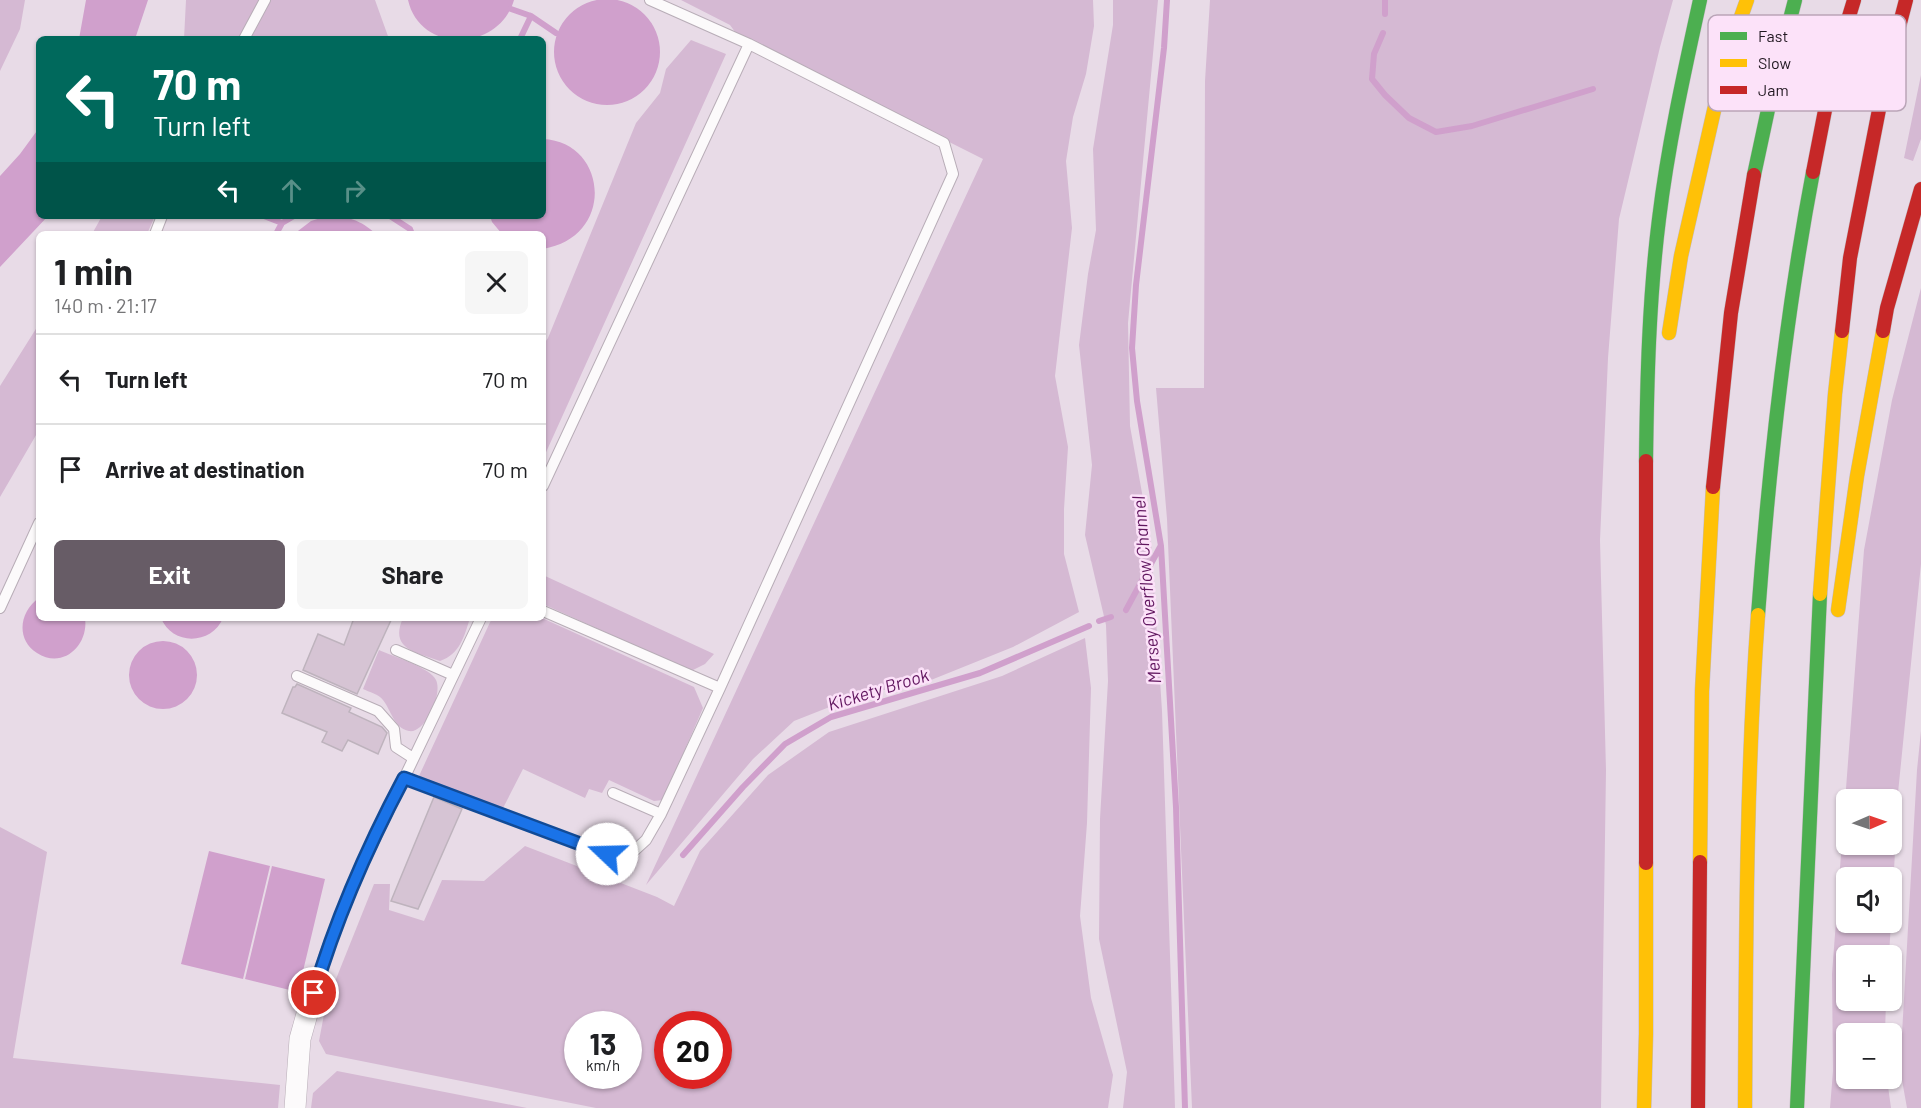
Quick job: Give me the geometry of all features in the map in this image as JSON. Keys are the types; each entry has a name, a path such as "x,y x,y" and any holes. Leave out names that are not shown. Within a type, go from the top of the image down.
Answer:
{"highway":[{"path":"1644,1108 1646,483 1649,332 1656,248 1678,95 1700,0"},
{"path":"1742,15 1747,0"},
{"path":"1791,15 1795,0"},
{"path":"1849,15 1854,0"},
{"path":"1902,15 1906,0"},
{"path":"1667,347 1681,256 1714,111"},
{"path":"1698,1108 1700,782 1710,513 1720,405 1744,228 1767,111"},
{"path":"1745,1108 1746,891 1752,711 1764,533 1777,400 1801,237 1825,111"},
{"path":"1797,1108 1821,563 1835,393 1850,258 1879,111"},
{"path":"1837,619 1857,476 1887,308 1921,189"},
{"path":"1646,483 1661,381"},
{"path":"1802,1008 1828,714"}],"street":[{"path":"295,1108 300,1039 309,1007"}],"lane":[{"path":"246,36 264,0"},
{"path":"404,778 607,854 635,850 646,840 662,814 953,174 944,143 749,44 650,0"},
{"path":"546,480 749,44"},
{"path":"0,609 36,530"},
{"path":"546,612 720,688"},
{"path":"309,1007 325,954 349,893 480,621"},
{"path":"396,650 453,675"},
{"path":"297,676 378,711 394,729 396,747 413,758"},
{"path":"612,793 662,814"}],"shaded area":[{"path":"607,-1 627,3 645,14 656,32 660,52 656,72 645,90 627,101 607,105 587,101 569,90 558,72 554,52 558,32 569,14 587,3"},
{"path":"0,0 25,0 20,29 0,71"},
{"path":"86,0 148,0 136,36 80,36"},
{"path":"186,0 260,0 241,36 184,36"},
{"path":"269,0 375,0 388,36 251,36"},
{"path":"408,0 514,0 506,17 493,30 479,36 441,36 428,30 415,18"},
{"path":"681,0 1093,0 1094,26 1086,74 1073,117 1066,161 1072,228 1055,376 1068,447 1064,554 1079,612 1013,647 931,680 860,695 794,721 753,759 646,885 983,159 738,36 730,25"},
{"path":"1113,0 1158,0 1128,323 1130,426 1151,543 1162,711 1175,1108 1123,1108 1127,1072 1099,939 1100,819 1108,681 1106,625 1085,535 1092,465 1079,345 1096,230 1093,149 1113,25"},
{"path":"1210,0 1673,0 1619,219 1608,358 1600,540 1606,770 1601,1108 1192,1108 1167,519 1156,388 1204,388 1205,81"},
{"path":"691,40 726,54 546,452 546,341 636,123 660,93 666,69"},
{"path":"1921,75 1921,139 1913,161 1904,158"},
{"path":"36,132 36,219 45,219 0,267 0,176"},
{"path":"546,140 565,144 581,156 591,172 595,191 592,210 583,227 567,241 546,248 546,231 500,231 491,219 546,219"},
{"path":"100,219 154,219 148,231 94,231"},
{"path":"349,219 365,225 372,231 298,231 311,221"},
{"path":"1921,288 1921,564 1898,789 1846,789 1864,550 1892,400"},
{"path":"36,329 36,435 0,497 0,386"},
{"path":"546,576 714,654 705,664 691,671 546,605"},
{"path":"36,601 36,621 85,621 83,637 72,652 65,657 47,657 37,653 25,640 24,617"},
{"path":"546,620 694,687 703,708 663,800 654,801 609,780 602,793 589,789 585,798 523,769 502,810 419,776 491,621"},
{"path":"163,621 221,621 210,633 192,639 174,634"},
{"path":"402,621 469,621 457,649 440,661 407,648 402,643 400,628"},
{"path":"1085,638 1091,688 1087,823 1080,916 1091,998 1113,1075 1108,1108 596,1108 326,1054 319,1041 326,1004 374,884 390,884 389,910 424,921 442,880 484,881 525,846 657,897 674,906 700,851 768,775 829,732 1002,676"},
{"path":"163,641 176,644 187,651 194,662 197,675 194,688 187,699 176,706 163,709 150,706 139,699 132,688 129,675 132,662 139,651 150,644"},
{"path":"379,650 427,671 436,680 438,686 435,703 426,720 415,730 409,731 400,726 381,698 363,689"},
{"path":"1921,731 1921,1108 1907,1108 1902,1080 1902,1034"},
{"path":"0,827 47,852 13,1058 280,1085 278,1108 0,1108"},
{"path":"209,851 270,866 243,979 181,964"},
{"path":"1841,855 1895,855 1894,867 1840,867"},
{"path":"272,866 325,879 298,992 245,979"},
{"path":"1836,921 1836,933 1890,933 1890,945 1836,945 1836,1011 1886,1011 1885,1023 1836,1023 1836,1089 1888,1089 1891,1108 1830,1108 1833,1071 1832,974"},
{"path":"337,1071 527,1108 311,1108 313,1093"}],"building":[{"path":"353,621 391,621 357,694 303,670 318,634 344,645"},
{"path":"297,684 351,708 349,712 382,727 387,733 378,754 348,740 342,751 322,742 327,732 282,713 293,687"},
{"path":"434,797 462,809 418,909 391,901"}],"waterway":[{"name":"Mersey Overflow Channel","path":"1167,0 1164,48 1136,285 1132,348 1137,401 1161,546 1176,807 1185,1108"},
{"path":"1385,0 1385,14"},
{"path":"511,9 531,16 556,33"},
{"path":"521,36 531,16"},
{"path":"1383,33 1374,54 1372,79 1409,118 1436,132 1472,126 1593,89"},
{"path":"272,219 282,223 289,219"},
{"path":"395,219 411,231"},
{"path":"278,231 282,223"},
{"name":"Kickety Brook","path":"1126,610 1160,547"},
{"name":"Kickety Brook","path":"1099,621 1111,617"},
{"name":"Kickety Brook","path":"683,855 743,787 785,744 831,717 980,673 1089,626"}],"traffic: fast":[{"path":"1646,461 1649,340 1659,219 1682,82 1700,0"},
{"path":"1791,15 1795,0"},
{"path":"1754,175 1768,111"},
{"path":"1758,615 1779,393 1794,282 1813,172"},
{"path":"1797,1108 1820,594"}],"traffic: slow":[{"path":"1742,15 1747,0"},
{"path":"1669,333 1681,256 1714,111"},
{"path":"1820,594 1842,331"},
{"path":"1838,610 1857,476 1883,331"},
{"path":"1700,862 1702,691 1713,487"},
{"path":"1745,1108 1749,800 1758,615"},
{"path":"1644,1108 1646,863"}],"traffic: jam":[{"path":"1849,15 1854,0"},
{"path":"1902,15 1906,0"},
{"path":"1813,172 1825,111"},
{"path":"1842,331 1850,258 1879,111"},
{"path":"1713,487 1731,313 1754,175"},
{"path":"1883,331 1887,308 1921,189"},
{"path":"1646,461 1646,863"},
{"path":"1698,1108 1700,862"}],"route":[{"path":"314,993 325,954 349,893 404,778 607,854"}]}
